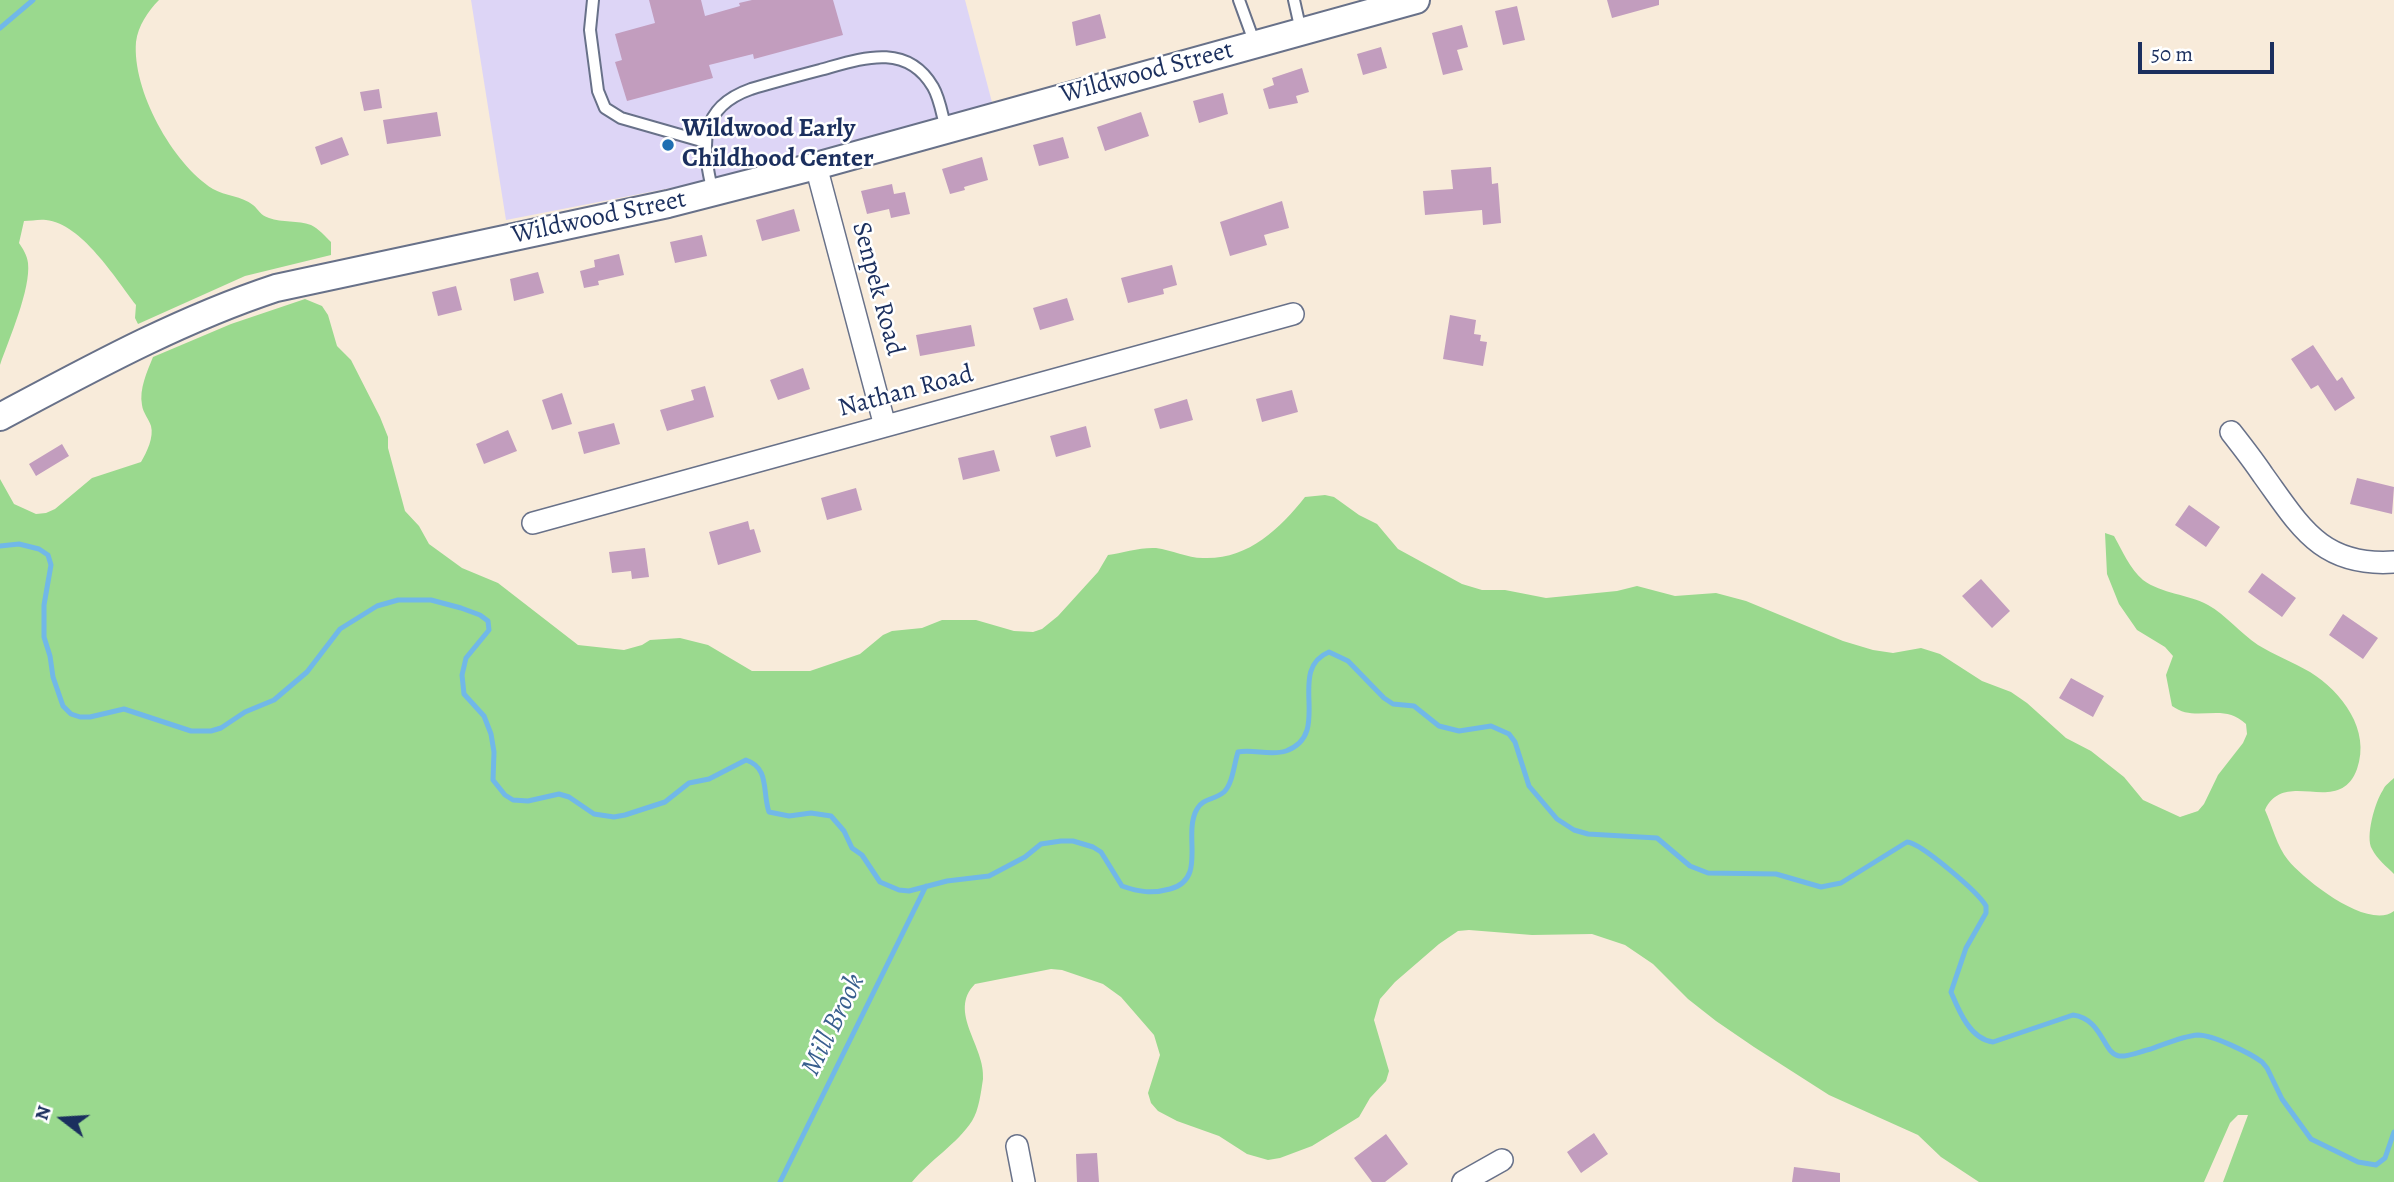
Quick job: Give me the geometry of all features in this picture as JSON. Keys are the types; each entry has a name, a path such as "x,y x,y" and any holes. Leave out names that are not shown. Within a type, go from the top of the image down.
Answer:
{"street":[{"name":"Wildwood Street","path":"0,417 184,323 276,288 713,193 1255,44 1389,3 1416,0"},
{"name":"Senpek Road","path":"816,166 885,426"},
{"name":"Nathan Road","path":"533,523 1293,314"},
{"path":"2231,432 2292,517 2315,540 2348,557 2394,562"},
{"path":"1017,1146 1024,1182"},
{"path":"1463,1182 1502,1160"}],"lane":[{"path":"593,0 590,37 597,91 605,108 621,118 705,142"},
{"path":"1239,0 1255,44"},
{"path":"1294,0 1301,31"},
{"path":"713,193 705,142 710,124 718,110 730,99 743,91 863,58 879,56 903,61 923,75 937,95 946,129"}],"shaded area":[{"name":"Wildwood Early Childhood Center","path":"471,0 965,0 993,106 691,184 506,220"}],"green space":[{"path":"0,0 159,0 147,14 139,30 136,61 148,103 170,144 183,162 213,189 249,202 269,218 306,223 316,228 331,242 331,255 245,276 138,324 135,318 136,305 85,241 59,223 24,221 19,243 28,263 26,286 0,365"},
{"path":"305,299 322,306 328,315 337,346 351,360 380,417 388,437 388,448 405,511 419,526 429,544 462,568 498,583 578,645 624,650 650,640 680,638 708,645 752,671 810,671 860,654 892,631 922,628 942,620 976,620 1014,631 1033,632 1042,629 1058,616 1098,572 1108,555 1150,548 1197,558 1234,554 1261,541 1284,521 1305,497 1325,495 1334,497 1377,524 1398,549 1462,584 1482,590 1505,590 1546,598 1617,591 1637,586 1675,596 1716,593 1746,601 1843,641 1873,650 1893,653 1921,648 1940,654 1982,681 2011,692 2066,738 2091,751 2124,777 2143,800 2180,817 2198,811 2204,804 2218,775 2243,743 2247,734 2246,724 2228,714 2191,713 2172,706 2166,675 2173,656 2165,647 2137,630 2119,604 2107,574 2105,533 2114,536 2130,565 2143,580 2150,585 2208,605 2258,645 2322,680 2343,701 2357,726 2360,754 2357,769 2349,783 2338,790 2325,792 2285,792 2274,798 2265,810 2284,855 2296,869 2322,890 2354,909 2369,914 2383,915 2394,911 2394,1182 2223,1182 2248,1115 2238,1115 2230,1123 2204,1182 1979,1182 1941,1157 1918,1135 1829,1095 1754,1047 1688,999 1653,964 1625,945 1592,934 1532,935 1469,930 1458,931 1439,944 1395,982 1380,999 1374,1020 1389,1071 1386,1081 1370,1098 1359,1117 1312,1146 1280,1158 1268,1160 1247,1154 1219,1136 1158,1111 1151,1103 1148,1093 1160,1055 1154,1035 1121,997 1103,984 1051,969 975,984 967,995 966,1018 982,1067 983,1079 978,1106 966,1129 912,1182 0,1182 0,479 14,504 36,514 46,513 55,509 92,478 141,462 152,435 141,399 153,357 231,324"},
{"path":"2394,778 2394,874 2374,853 2370,836 2377,803 2385,787"}],"building":[{"path":"649,0 701,0 705,16 752,0 833,0 843,35 754,59 753,54 709,65 713,78 627,101 615,62 622,60 615,34 655,23"},
{"path":"1607,0 1659,0 1659,5 1612,18"},
{"path":"1517,6 1525,40 1503,45 1495,11"},
{"path":"1100,14 1106,38 1076,46 1072,22"},
{"path":"1462,25 1468,47 1457,50 1463,70 1443,75 1432,33"},
{"path":"1381,47 1387,68 1363,75 1357,54"},
{"path":"1302,68 1309,92 1296,96 1298,103 1269,109 1263,89 1274,85 1272,78"},
{"path":"379,89 382,108 364,111 360,92"},
{"path":"1223,93 1228,114 1199,123 1193,101"},
{"path":"437,112 441,136 387,144 383,120"},
{"path":"1141,112 1149,136 1105,151 1097,127"},
{"path":"342,137 349,155 321,165 315,147"},
{"path":"1063,137 1069,158 1039,166 1033,145"},
{"path":"982,157 988,180 950,194 942,169"},
{"path":"1491,167 1492,184 1498,183 1501,223 1483,225 1482,210 1425,215 1423,191 1453,189 1451,170"},
{"path":"892,184 894,194 905,192 910,214 891,218 889,209 867,214 861,191"},
{"path":"1282,201 1289,228 1264,235 1267,245 1230,256 1220,222"},
{"path":"794,209 800,231 762,241 756,220"},
{"path":"702,235 707,256 675,263 670,242"},
{"path":"619,254 624,275 598,281 599,285 584,288 580,271 595,267 594,260"},
{"path":"1172,265 1177,285 1163,289 1164,294 1128,303 1121,278"},
{"path":"538,272 544,293 514,301 510,279"},
{"path":"456,286 462,310 438,316 432,292"},
{"path":"1067,298 1074,320 1040,330 1033,308"},
{"path":"1450,315 1476,320 1474,334 1481,335 1480,341 1487,342 1483,366 1443,359"},
{"path":"971,325 975,346 920,356 916,335"},
{"path":"2313,345 2337,381 2342,377 2355,398 2335,411 2318,385 2311,389 2291,359"},
{"path":"803,368 810,389 778,400 770,380"},
{"path":"705,386 714,417 667,431 660,410 694,400 691,390"},
{"path":"1292,390 1298,412 1262,422 1256,399"},
{"path":"562,393 572,424 552,430 542,400"},
{"path":"1187,399 1193,420 1160,429 1154,409"},
{"path":"614,423 620,444 584,454 578,432"},
{"path":"1086,426 1091,447 1056,457 1050,436"},
{"path":"508,430 517,451 484,464 476,444"},
{"path":"62,444 69,456 36,476 29,464"},
{"path":"994,450 1000,471 963,480 958,458"},
{"path":"2357,478 2394,487 2392,514 2350,504"},
{"path":"856,488 862,510 827,520 821,498"},
{"path":"2189,505 2220,527 2206,547 2175,525"},
{"path":"748,521 750,530 754,529 761,552 718,565 709,532"},
{"path":"645,548 649,577 632,579 631,571 612,573 609,552"},
{"path":"2262,573 2296,598 2282,617 2248,592"},
{"path":"1981,579 2010,611 1992,628 1962,596"},
{"path":"2343,614 2378,638 2363,659 2329,635"},
{"path":"2071,678 2104,696 2093,717 2059,698"},
{"path":"1594,1133 1608,1154 1581,1173 1567,1152"},
{"path":"1386,1134 1408,1164 1385,1182 1372,1182 1354,1158"},
{"path":"1097,1153 1099,1182 1077,1182 1076,1154"},
{"path":"1794,1167 1840,1173 1840,1182 1792,1182"}],"waterway":[{"path":"0,28 33,0"},
{"path":"0,546 19,544 39,549 48,555 51,565 44,605 44,637 63,706 71,714 90,717 124,709 191,731 221,728 245,712 274,700 307,672 340,629 377,606 398,600 431,600 461,608 488,621 489,630 466,658 462,675 464,694 484,716 491,734 494,752 493,780 505,795 513,800 528,801 559,794 569,797 594,814 614,817 665,802 689,783 709,779 746,760 754,764 762,775 769,812 789,816 811,813 831,816 844,831 852,848 862,855 880,882 909,891 947,881 989,876 1025,857 1041,844 1061,841 1073,841 1101,852 1122,886 1151,892 1163,891 1181,884 1188,876 1191,866 1193,819 1197,809 1202,803 1221,795 1227,788 1238,752 1280,752 1300,743 1307,731 1310,673 1316,661 1329,652 1348,661 1384,698 1393,704 1414,706 1439,726 1459,731 1491,726 1509,734 1515,742 1529,786 1557,819 1574,830 1588,834 1657,838 1690,866 1708,873 1776,874 1821,887 1841,883 1907,842 1914,844 1949,869 1986,906 1986,913 1966,948 1951,992 1966,1023 1985,1040 1993,1042 2073,1015 2091,1023 2109,1049 2119,1056 2135,1054 2186,1037 2205,1036 2231,1045 2262,1062 2282,1099 2311,1139 2358,1162 2376,1165 2385,1158 2394,1132"},
{"name":"Mill Brook","path":"780,1182 926,886"}],"place":[{"name":"Wildwood Early Childhood Center","path":"668,145"}]}
